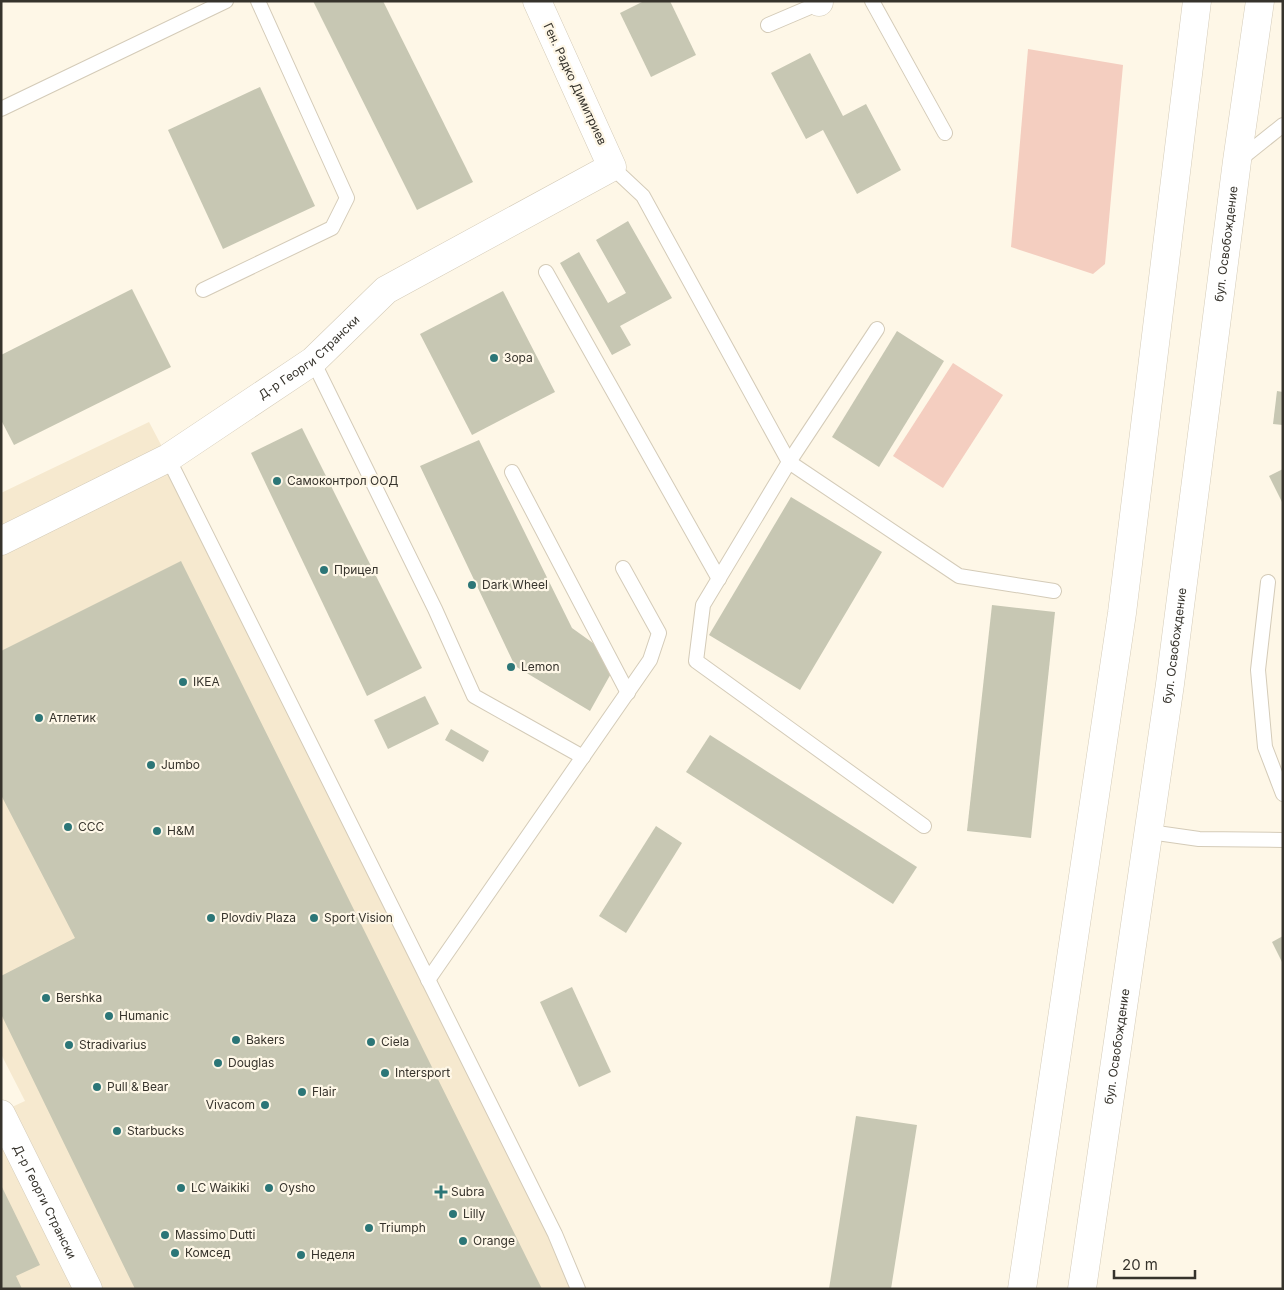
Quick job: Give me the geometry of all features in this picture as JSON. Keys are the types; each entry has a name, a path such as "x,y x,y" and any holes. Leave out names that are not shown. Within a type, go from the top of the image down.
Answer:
{"main road":[{"name":"Ген. Радко Димитриев","path":"537,1 612,167"},
{"path":"1022,1289 1122,613 1197,1"},
{"name":"бул. Освобождение","path":"1082,1289 1150,832 1237,162 1260,1"},
{"name":"Д-р Георги Странски","path":"1,541 168,458 313,362 386,290 612,167"},
{"name":"Д-р Георги Странски","path":"1,1114 88,1289"}],"lane":[{"path":"1,109 226,1"},
{"path":"203,290 332,228 346,198 258,1"},
{"path":"872,1 945,133"},
{"path":"768,25 821,2"},
{"path":"1237,162 1283,125"},
{"path":"612,167 643,196 789,462 959,576 1054,590"},
{"path":"546,272 719,579"},
{"path":"877,329 789,462 703,605 696,661 924,826"},
{"path":"313,362 435,609 474,696 583,757"},
{"path":"168,458 554,1234 578,1289"},
{"path":"512,472 628,692"},
{"path":"428,980 650,660 659,633 622,568"},
{"path":"1268,582 1258,670 1266,747 1283,794"},
{"path":"1150,832 1199,838 1283,840"}],"shaded area":[{"path":"1028,49 1123,65 1105,264 1093,274 1011,247"},
{"path":"953,363 1003,395 943,488 893,456"},
{"name":"Plovdiv Plaza","path":"149,422 578,1289 1,1289 1,1112 25,1101 1,1054 1,493"}],"building":[{"path":"313,1 383,1 473,182 417,210"},
{"path":"644,1 670,1 696,55 651,77 620,13"},
{"path":"810,53 843,116 866,104 901,170 857,194 823,130 806,139 771,73"},
{"path":"260,87 315,206 223,249 168,130"},
{"path":"628,221 672,298 620,326 631,345 612,355 560,263 579,252 608,303 626,293 596,240"},
{"path":"132,289 171,367 14,445 1,420 1,355"},
{"path":"503,291 555,392 472,435 420,334"},
{"path":"897,331 944,361 879,467 832,437"},
{"path":"1277,391 1283,392 1283,425 1273,424"},
{"path":"302,428 422,668 367,696 251,453"},
{"path":"479,440 572,628 618,661 590,711 515,666 420,466"},
{"path":"1283,469 1283,504 1269,476"},
{"path":"791,497 882,552 800,690 709,635"},
{"name":"Plovdiv Plaza","path":"181,561 542,1289 135,1289 1,1014 1,976 75,938 1,795 1,651"},
{"path":"992,605 1055,612 1031,838 967,831"},
{"path":"425,696 439,724 388,749 374,720"},
{"path":"451,729 489,751 483,762 445,740"},
{"path":"710,735 917,867 893,904 686,772"},
{"path":"656,826 682,843 626,933 599,916"},
{"path":"1283,936 1283,964 1272,942"},
{"path":"572,987 611,1072 579,1087 540,1002"},
{"path":"856,1116 917,1125 891,1289 829,1289"},
{"path":"1,1185 40,1265 16,1276 22,1289 1,1289"}],"place":[{"name":"Зора","path":"494,358"},
{"name":"Самоконтрол ООД","path":"277,481"},
{"name":"Прицел","path":"324,570"},
{"name":"Dark Wheel","path":"472,585"},
{"name":"Lemon","path":"511,667"},
{"name":"IKEA","path":"183,682"},
{"name":"Атлетик","path":"39,718"},
{"name":"Jumbo","path":"151,765"},
{"name":"CCC","path":"68,827"},
{"name":"H&M","path":"157,831"},
{"name":"Plovdiv Plaza","path":"211,918"},
{"name":"Sport Vision","path":"314,918"},
{"name":"Bershka","path":"46,998"},
{"name":"Humanic","path":"109,1016"},
{"name":"Bakers","path":"236,1040"},
{"name":"Ciela","path":"371,1042"},
{"name":"Stradivarius","path":"69,1045"},
{"name":"Douglas","path":"218,1063"},
{"name":"Intersport","path":"385,1073"},
{"name":"Pull & Bear","path":"97,1087"},
{"name":"Flair","path":"302,1092"},
{"name":"Vivacom","path":"265,1105"},
{"name":"Starbucks","path":"117,1131"},
{"name":"LC Waikiki","path":"181,1188"},
{"name":"Oysho","path":"269,1188"},
{"name":"Subra","path":"441,1192"},
{"name":"Lilly","path":"453,1214"},
{"name":"Triumph","path":"369,1228"},
{"name":"Massimo Dutti","path":"165,1235"},
{"name":"Orange","path":"463,1241"},
{"name":"Комсед","path":"175,1253"},
{"name":"Неделя","path":"301,1255"}]}
